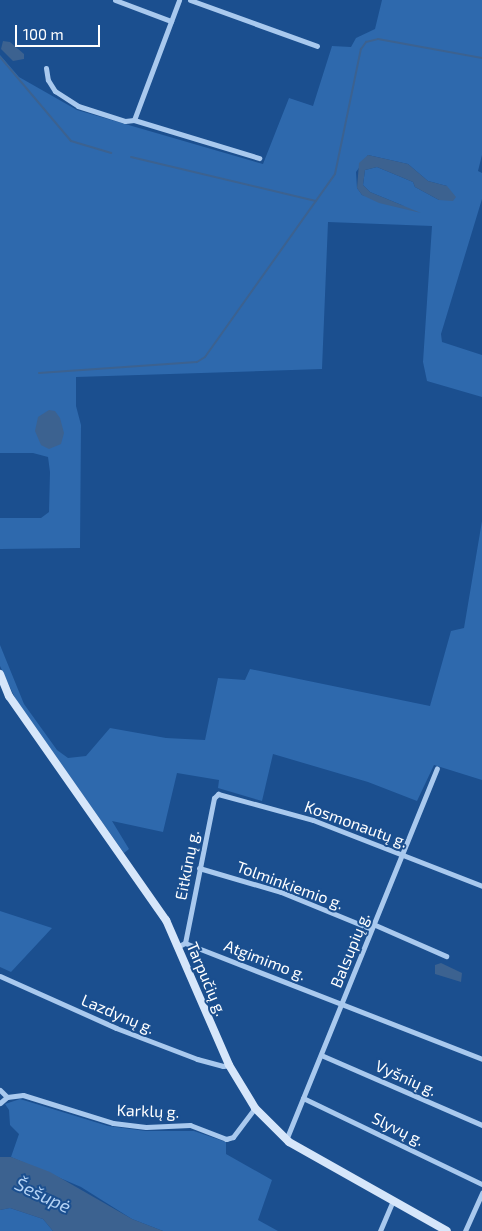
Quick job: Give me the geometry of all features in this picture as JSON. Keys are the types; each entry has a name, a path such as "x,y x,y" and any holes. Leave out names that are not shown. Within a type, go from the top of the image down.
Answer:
{"main road":[{"name":"Tarpučių g.","path":"0,674 9,696 182,944 229,1065 255,1108 286,1140 447,1231"}],"street":[{"path":"115,0 171,21"},
{"path":"134,120 179,0"},
{"path":"190,0 317,46"},
{"path":"46,68 48,80 65,100 125,122 134,120 258,158"},
{"name":"Balsupių g.","path":"286,1140 437,769"},
{"name":"Eitkūnų g.","path":"182,944 214,798 218,794"},
{"name":"Kosmonautų g.","path":"218,794 313,820 482,886"},
{"name":"Tolminkiemio g.","path":"199,868 281,892 446,956"},
{"name":"Atgimimo g.","path":"182,944 342,1003 482,1058"},
{"name":"Lazdynų g.","path":"0,976 134,1035 197,1059 223,1066 229,1065"},
{"name":"Vyšnių g.","path":"321,1055 482,1125"},
{"path":"0,1090 7,1097 0,1103"},
{"name":"Karklų g.","path":"7,1097 24,1095 126,1125 190,1125 226,1139 233,1137 255,1108"},
{"name":"Slyvų g.","path":"303,1098 482,1184"},
{"path":"465,1231 482,1193"},
{"path":"380,1231 393,1200"}],"shaded area":[{"path":"382,0 482,0 482,155 478,171 482,173 482,199 441,334 442,342 482,355 482,397 427,381 423,362 432,226 328,222 322,369 76,377 76,406 81,425 80,548 0,549 0,518 41,518 49,512 50,472 48,457 33,453 0,453 0,55 19,77 77,110 263,164 289,98 313,106 332,46 351,47 356,38 375,29","holes":["368,155 408,164 428,181 447,186 439,200 415,187 413,182 377,167 365,170 363,185 370,192 404,206 362,195 357,188 356,172"]},
{"path":"482,521 482,780 434,765 417,801 368,782 273,754 262,801 218,788 219,780 177,773 163,832 112,821 129,849 124,853 17,702 0,666 0,645 24,704 57,750 68,758 86,756 110,728 166,738 205,740 218,678 245,680 250,669 430,706 451,631 464,628"},
{"path":"0,911 52,928 11,972 0,967"},
{"path":"20,1099 108,1126 146,1131 194,1131 226,1142 226,1154 272,1180 258,1220 278,1231 163,1231 132,1219 81,1187 11,1157 19,1134 10,1125 9,1110 5,1104"},
{"path":"10,1208 43,1219 53,1231 0,1231 0,1210"}],"water":[{"path":"3,41 10,42 24,54 24,59 13,61 1,49"},
{"path":"368,155 408,164 428,181 447,186 456,197 453,201 439,200 415,187 413,182 377,167 365,170 363,185 370,192 421,213 379,203 362,195 357,188 359,163"},
{"path":"49,410 55,411 60,418 64,433 61,444 49,449 41,445 35,431 38,417"},
{"path":"441,963 462,973 461,982 435,974 435,965"},
{"name":"Šešupė","path":"0,1157 11,1157 50,1172 132,1219 163,1231 53,1231 43,1219 10,1208 0,1210"}],"waterway":[{"path":"39,373 197,362 205,357 335,174 361,49 366,42 378,39 482,58"},
{"path":"0,57 71,141 111,153"},
{"path":"131,157 316,201"}]}
